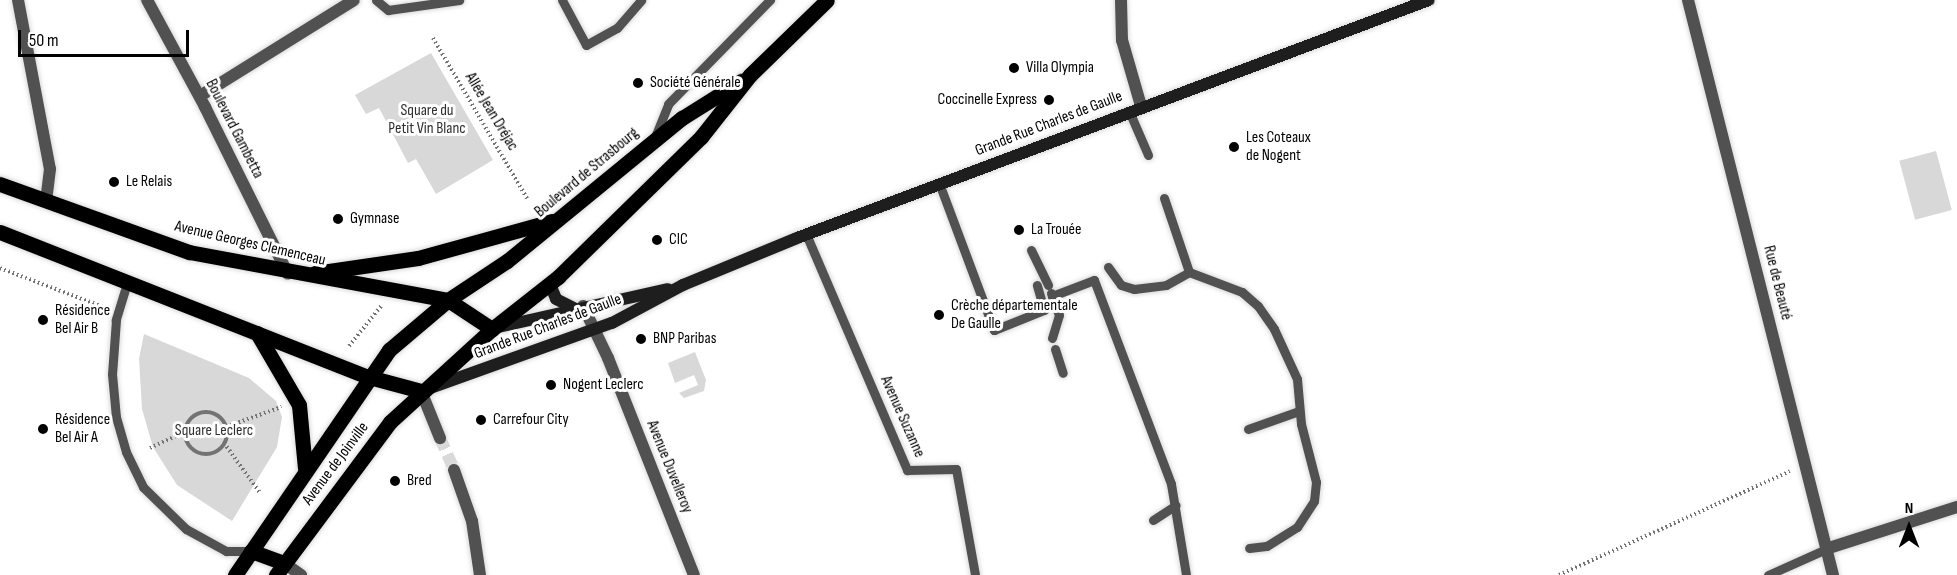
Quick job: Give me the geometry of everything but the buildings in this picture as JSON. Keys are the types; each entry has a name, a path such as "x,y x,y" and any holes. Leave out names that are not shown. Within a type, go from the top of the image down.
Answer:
{"main road":[{"name":"Boulevard de Strasbourg","path":"492,329 550,284 701,137 750,75 827,0"},
{"name":"Grande Rue Charles de Gaulle","path":"421,391 595,329 683,285 806,234 1135,108 1427,0"},
{"name":"Boulevard de Strasbourg","path":"369,377 389,350 447,300 507,261 654,140 750,75"},
{"name":"Avenue Georges Clemenceau","path":"0,184 189,252 295,274 447,300 492,329"},
{"path":"295,274 418,258 558,219"},
{"path":"0,232 369,377 421,391"},
{"path":"550,284 556,298 578,307"},
{"name":"Grande Rue Charles de Gaulle","path":"492,329 578,307 683,285"},
{"name":"Avenue de Joinville","path":"280,569 390,422 421,391 492,329"},
{"path":"257,333 299,405 305,468"},
{"name":"Avenue de Joinville","path":"235,575 305,468 369,377"},
{"path":"251,551 280,569"}],"street":[{"path":"18,0 50,169 46,202"},
{"name":"Boulevard Gambetta","path":"147,0 295,274"},
{"path":"200,96 354,0"},
{"path":"1121,0 1122,40 1135,108"},
{"name":"Rue de Beauté","path":"1688,0 1833,575"},
{"name":"Avenue Duvelleroy","path":"578,307 595,329 694,575"},
{"path":"421,391 440,438"},
{"path":"454,470 472,521 480,575"},
{"path":"1826,549 1957,507"},
{"path":"280,569 301,575"}],"lane":[{"path":"376,0 388,10 459,0"},
{"path":"562,0 586,45 617,28 641,0"},
{"path":"654,140 668,104 770,0"},
{"path":"1135,108 1148,154"},
{"path":"939,183 994,330 1044,310 1037,285"},
{"path":"1164,198 1189,272"},
{"name":"Avenue Suzanne","path":"806,234 907,470 956,470 975,575"},
{"path":"1031,250 1059,315 1052,338"},
{"path":"1108,267 1121,285 1134,290 1166,285 1189,272"},
{"path":"1189,272 1242,292 1258,306 1292,362 1298,378 1299,411 1316,482 1314,501 1298,527 1266,546 1250,548"},
{"path":"1050,291 1094,280 1168,474 1176,506 1186,575"},
{"path":"127,283 116,320 112,374 116,417 126,452 143,487 186,529 226,551 251,551"},
{"path":"1055,349 1063,373"},
{"path":"1248,429 1299,411"},
{"path":"1153,520 1176,506"},
{"path":"1768,575 1826,549"}],"path":[{"name":"Allée Jean Dréjac","path":"432,38 527,198"},
{"path":"0,268 111,310"},
{"path":"349,346 383,304"},
{"path":"226,427 285,406"},
{"path":"200,413 213,413 226,427 224,442 214,452 201,453 189,445 185,432 189,420 200,413"},
{"path":"150,448 185,432"},
{"path":"224,442 260,493"},
{"path":"1559,575 1805,465"}],"green space":[{"name":"Square du Petit Vin Blanc","path":"431,53 493,160 436,194 416,159 408,163 379,108 366,114 355,95"},
{"path":"1936,151 1952,210 1915,220 1899,161"},
{"name":"Square Leclerc","path":"144,334 249,378 276,401 282,417 277,447 232,521 177,485 153,447 142,409 139,359"},
{"path":"695,352 706,380 704,391 684,398 679,393 698,385 694,375 675,383 668,363"}],"tunnel":[{"path":"440,438 454,470"}],"place":[{"name":"Villa Olympia","path":"1014,68"},
{"name":"Société Générale","path":"638,83"},
{"name":"Coccinelle Express","path":"1049,100"},
{"name":"Les Coteaux de Nogent","path":"1234,147"},
{"name":"Le Relais","path":"114,182"},
{"name":"Gymnase","path":"338,219"},
{"name":"La Trouée","path":"1019,230"},
{"name":"CIC","path":"657,240"},
{"name":"Crèche départementale De Gaulle","path":"939,315"},
{"name":"Résidence Bel Air B","path":"43,320"},
{"name":"BNP Paribas","path":"641,339"},
{"name":"Nogent Leclerc","path":"551,385"},
{"name":"Carrefour City","path":"481,420"},
{"name":"Résidence Bel Air A","path":"43,429"},
{"name":"Bred","path":"395,481"}]}
